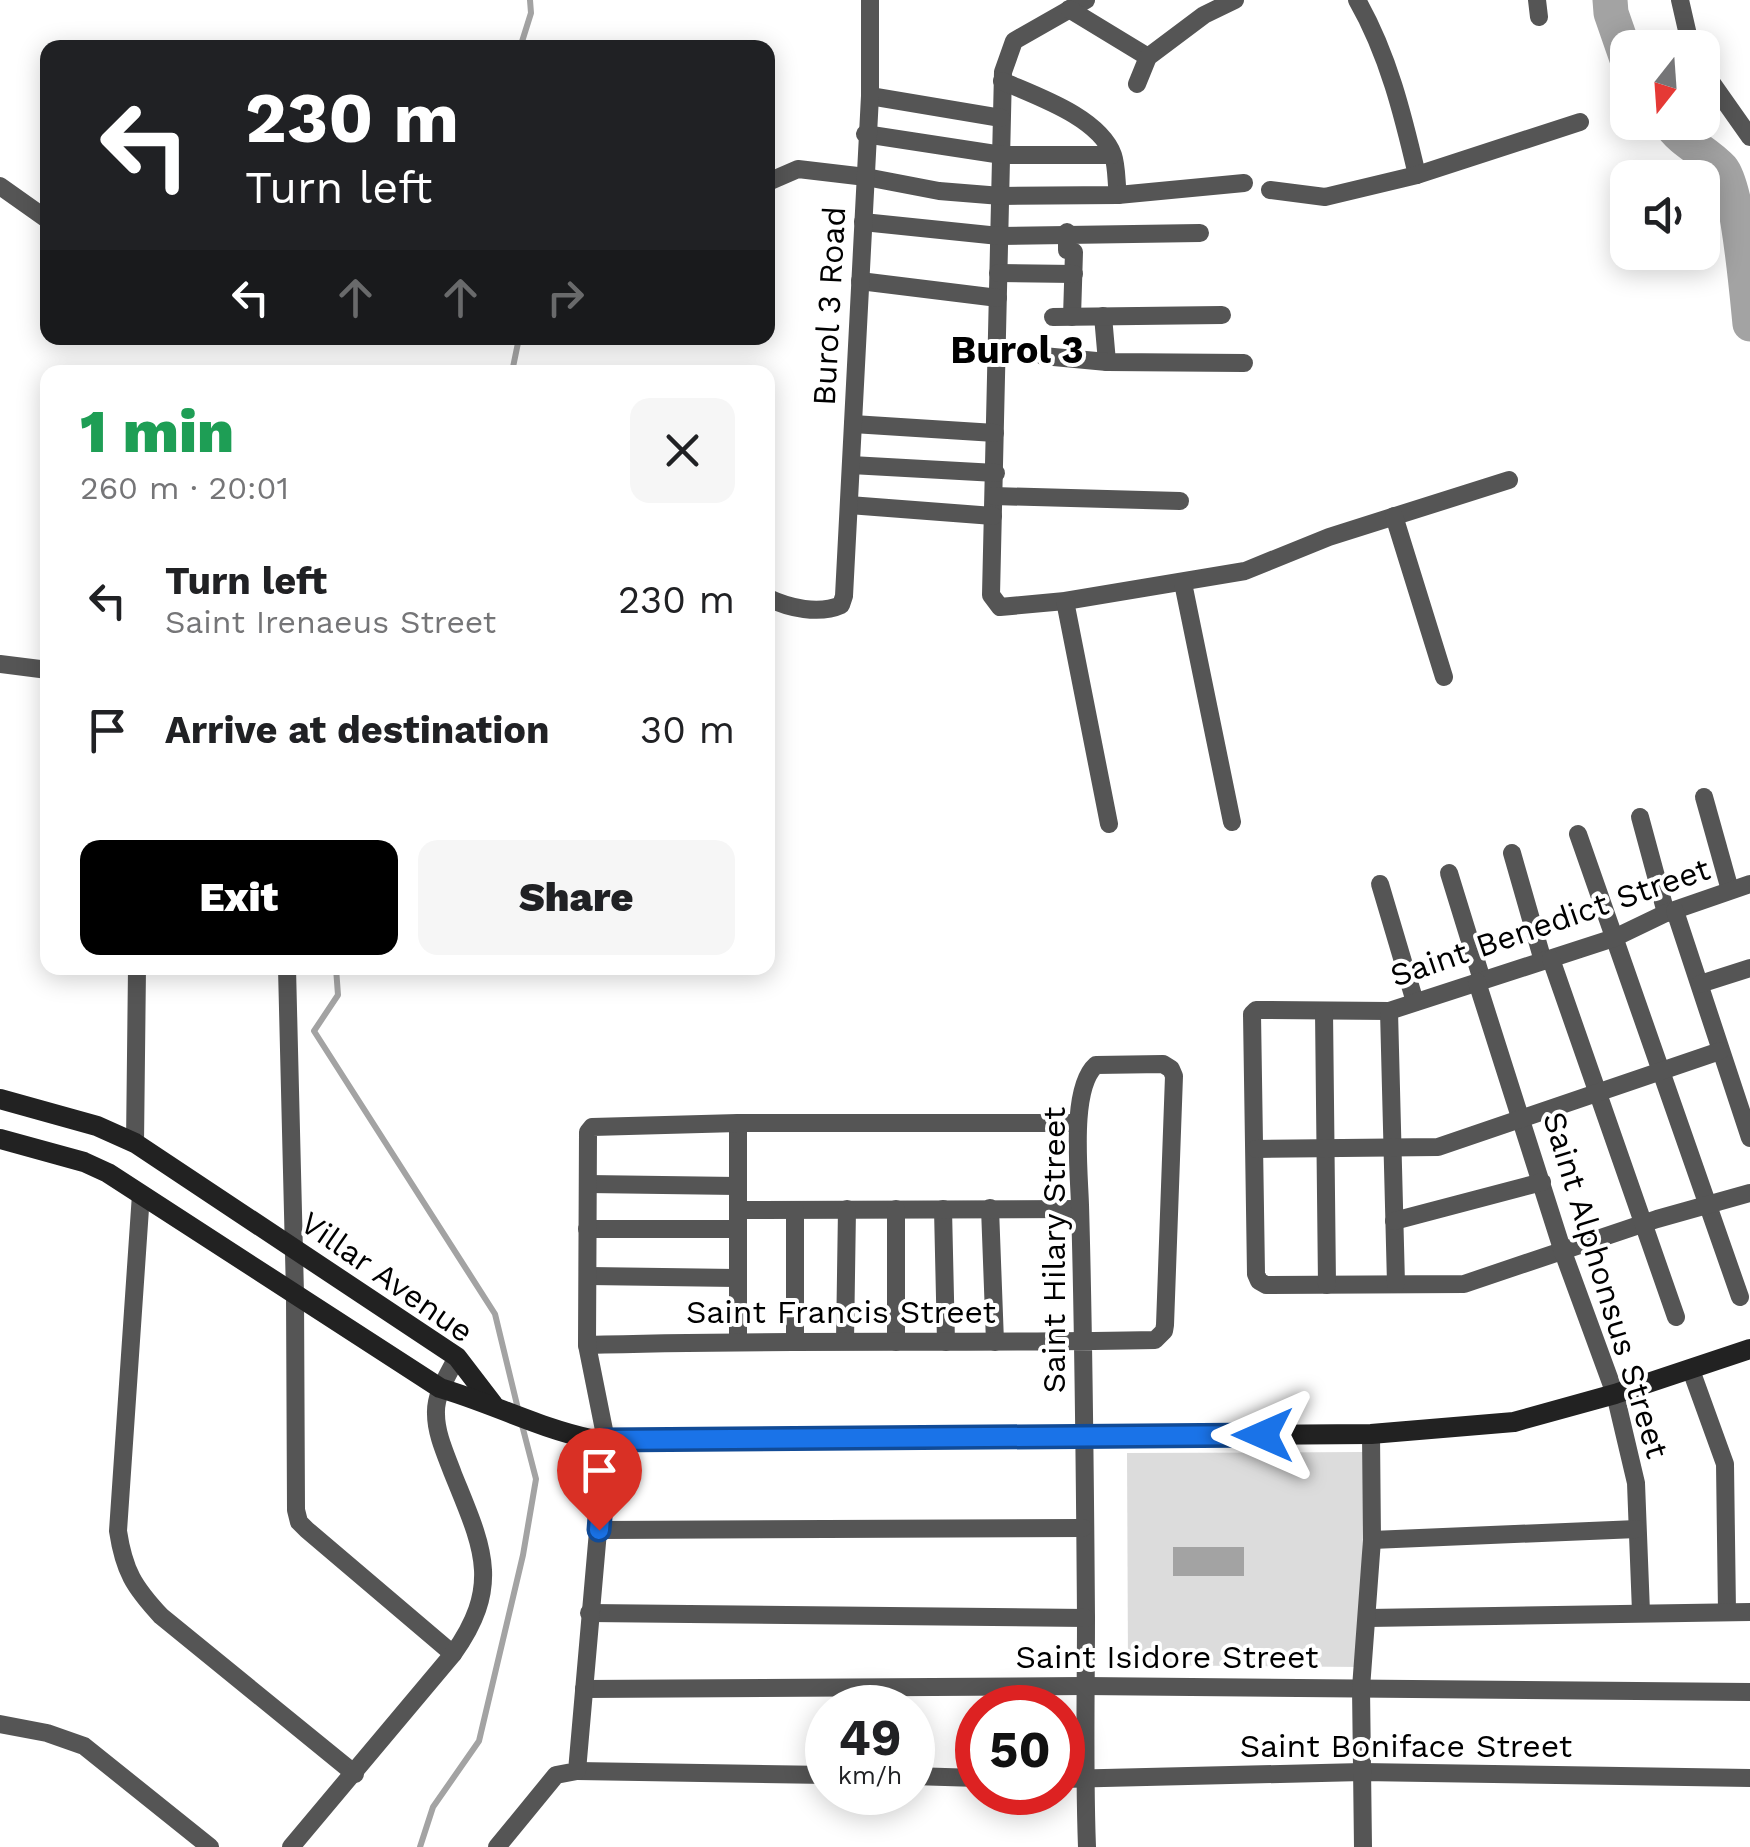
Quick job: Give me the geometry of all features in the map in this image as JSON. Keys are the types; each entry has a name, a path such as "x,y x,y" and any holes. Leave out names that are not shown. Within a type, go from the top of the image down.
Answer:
{"main road":[{"name":"Villar Avenue","path":"0,1099 97,1126 135,1142 457,1357 493,1404"},
{"name":"Villar Avenue","path":"0,1139 84,1162 141,1194 440,1388 493,1404"},
{"path":"493,1404 560,1432 599,1440 1372,1434 1514,1422 1615,1394 1750,1349"}],"street":[{"name":"Burol 3 Road","path":"775,600 803,609 833,609 841,605 844,596 870,96 870,0"},
{"path":"1086,0 1014,42 1002,81 991,595 1000,607 1182,584 1259,566 1328,537 1509,480"},
{"path":"1137,84 1148,57 1204,15 1235,0"},
{"path":"1357,0 1370,22 1400,105 1416,175"},
{"path":"1680,0 1687,30"},
{"path":"1069,9 1148,57"},
{"path":"1002,81 1060,106 1100,133 1112,154 1118,195"},
{"path":"1720,94 1750,138"},
{"path":"870,96 1001,118"},
{"path":"1270,190 1324,197 1416,175 1580,122"},
{"path":"866,134 936,148 1002,155 1112,154"},
{"path":"775,179 798,169 938,191 1000,196 1118,195 1244,183"},
{"path":"0,186 40,214"},
{"path":"863,222 999,236 1200,233"},
{"path":"1067,232 1067,250 1074,252 1074,274 1063,317 1222,315"},
{"path":"998,273 1074,274"},
{"path":"860,281 998,298"},
{"path":"1103,316 1107,362"},
{"path":"1044,356 1107,362 1244,362"},
{"path":"853,424 995,432"},
{"path":"852,465 996,473"},
{"path":"994,496 1180,501"},
{"path":"849,505 993,516"},
{"path":"1394,516 1444,677"},
{"path":"1182,584 1232,822"},
{"path":"1065,601 1109,824"},
{"path":"0,664 40,669"},
{"path":"1704,797 1730,890"},
{"path":"1640,817 1750,1138"},
{"path":"1578,834 1740,1297"},
{"path":"1512,853 1547,960 1600,1092 1676,1318"},
{"name":"Saint Alphonsus Street","path":"1450,872 1563,1252 1615,1394 1636,1484 1641,1612"},
{"path":"1380,884 1415,1002"},
{"name":"Saint Benedict Street","path":"1256,1150 1252,1014 1263,1008 1324,1012 1389,1010 1614,938 1670,912 1750,884"},
{"path":"1700,984 1750,968"},
{"path":"135,1142 137,975"},
{"path":"287,975 296,1294 296,1510 299,1522 453,1654"},
{"path":"1389,1010 1396,1284"},
{"path":"1324,1012 1327,1284"},
{"path":"1720,1051 1438,1146 1256,1150 1256,1274 1258,1281 1266,1285 1464,1284 1643,1223 1750,1193"},
{"name":"Saint Hilary Street","path":"1084,1685 1078,1123 1088,1074 1096,1064 1163,1064 1172,1069 1174,1076 1165,1325 1155,1340"},
{"path":"738,1123 738,1340"},
{"path":"577,1771 599,1530 599,1440 587,1345 588,1132 592,1127 738,1123 1078,1123"},
{"path":"1394,1221 1542,1182"},
{"path":"588,1184 737,1186"},
{"path":"141,1194 118,1531 122,1558 135,1588 161,1616 355,1774"},
{"path":"990,1208 996,1342"},
{"path":"896,1209 896,1342"},
{"path":"944,1209 946,1342"},
{"path":"587,1229 738,1219 795,1210 1080,1210"},
{"path":"794,1341 795,1210"},
{"path":"845,1341 847,1210"},
{"path":"589,1276 736,1278"},
{"name":"Saint Francis Street","path":"587,1345 738,1340 1155,1340"},
{"path":"291,1847 453,1654 473,1626 481,1604 483,1561 478,1535 444,1449 436,1414 440,1388 457,1357"},
{"path":"1692,1370 1725,1464 1727,1612"},
{"path":"1363,1847 1362,1688 1372,1540 1372,1434"},
{"path":"599,1530 1084,1528"},
{"path":"1372,1540 1638,1529"},
{"path":"1368,1618 1750,1612"},
{"path":"589,1613 1086,1618"},
{"name":"Saint Isidore Street","path":"1085,1686 1750,1692"},
{"name":"Saint Isidore Street","path":"584,1689 955,1687"},
{"path":"0,1724 84,1746 210,1847"},
{"path":"497,1847 556,1775 577,1771 805,1775"},
{"name":"Saint Boniface Street","path":"1085,1780 1362,1772 1750,1778"},
{"name":"Saint Hilary Street","path":"1085,1802 1087,1847"}],"shaded area":[{"path":"1364,1452 1361,1667 1128,1665 1127,1453"},
{"path":"1173,1547 1244,1547 1244,1576 1173,1576"}],"waterway":[{"path":"523,40 531,13 530,0"},
{"path":"1610,0 1617,30"},
{"path":"1686,140 1716,163 1728,180 1741,242 1750,324"},
{"path":"513,365 518,345"},
{"path":"337,975 338,995 314,1031 495,1314 519,1413"},
{"path":"420,1847 433,1807 479,1741 523,1555 536,1479 522,1425"}],"district":[{"name":"Burol 3","path":"1017,350"}],"route":[{"path":"599,1530 606,1440 1263,1435"}]}
